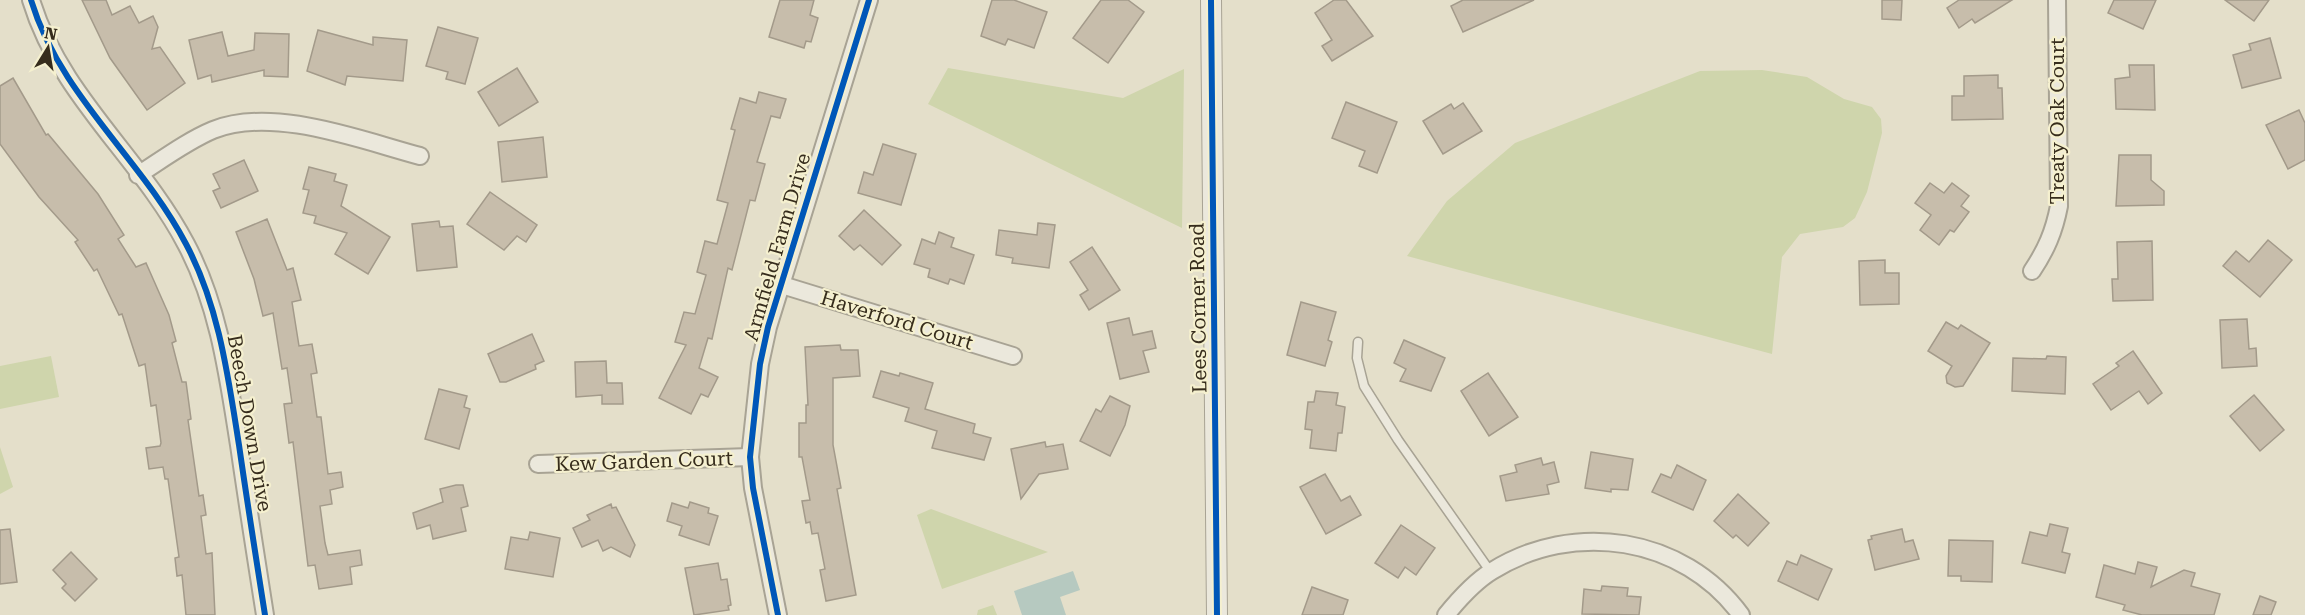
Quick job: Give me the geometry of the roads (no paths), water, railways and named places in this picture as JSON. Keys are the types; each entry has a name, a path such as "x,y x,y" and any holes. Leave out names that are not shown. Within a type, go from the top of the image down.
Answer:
{"street":[{"name":"Beech Down Drive","path":"31,0 49,45 70,83 175,225 207,293 221,340 265,615"},
{"name":"Armfield Farm Drive","path":"778,615 753,488 750,457 760,364 869,0"},
{"name":"Lees Corner Road","path":"1211,0 1217,615"},
{"name":"Treaty Oak Court","path":"2032,271 2046,249 2055,228 2059,206 2057,0"},
{"path":"138,175 189,142 214,130 241,122 276,121 298,124 420,156"},
{"name":"Haverford Court","path":"782,285 1013,356"},
{"name":"Kew Garden Court","path":"538,464 750,457"},
{"path":"1446,615 1490,572 1538,549 1565,543 1608,540 1637,545 1665,555 1690,568 1718,590 1741,615"}],"lane":[{"path":"1358,342 1359,365 1364,386 1404,449 1490,572"}]}
